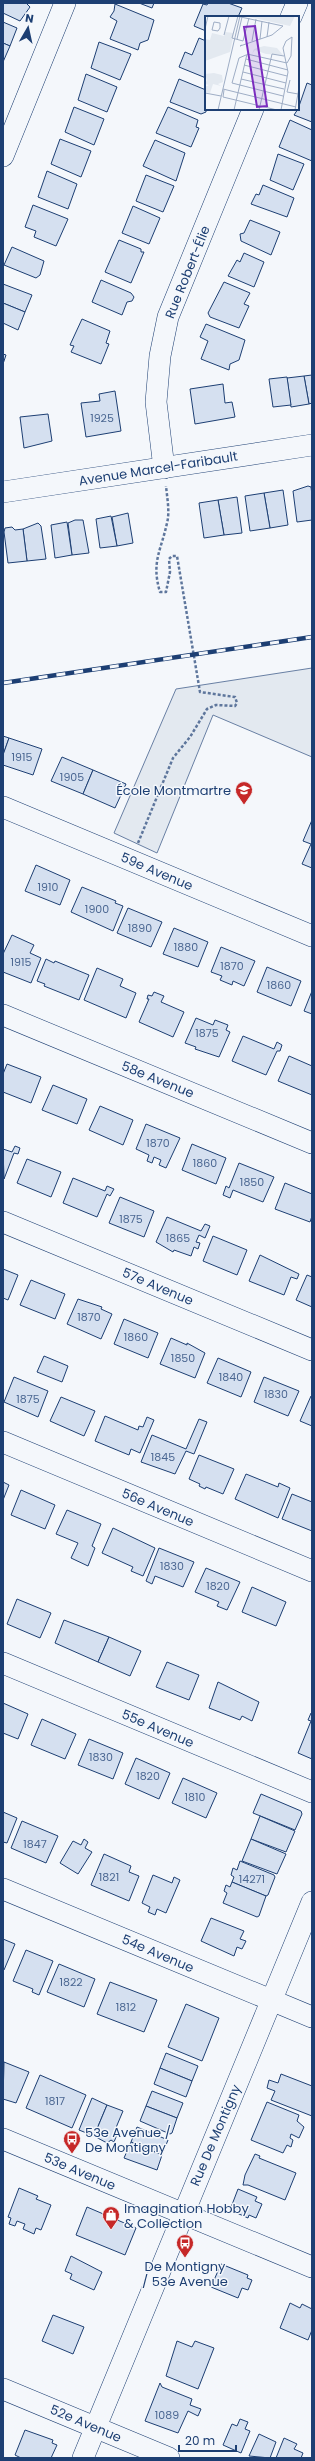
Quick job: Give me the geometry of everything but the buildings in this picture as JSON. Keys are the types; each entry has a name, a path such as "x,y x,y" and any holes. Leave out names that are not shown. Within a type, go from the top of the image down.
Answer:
{"street":[{"path":"3,156 65,3"},
{"path":"291,16 297,3"},
{"name":"Rue Robert-Élie","path":"164,468 156,402 160,356 168,317 253,110"},
{"name":"Avenue Marcel-Faribault","path":"3,492 312,445"},
{"name":"59e Avenue","path":"3,807 312,936"},
{"name":"58e Avenue","path":"3,1015 312,1143"},
{"name":"57e Avenue","path":"3,1222 312,1350"},
{"name":"56e Avenue","path":"3,1442 312,1571"},
{"name":"55e Avenue","path":"3,1663 312,1792"},
{"name":"54e Avenue","path":"3,1889 312,2017"},
{"name":"Rue De Montigny","path":"83,2458 182,2214 312,1902"},
{"name":"53e Avenue","path":"3,2139 312,2268"},
{"name":"52e Avenue","path":"3,2389 169,2458"}],"path":[{"path":"130,860 173,758 190,738 207,709 216,705 235,706 237,703 235,697 200,692 176,556 169,559 170,572 166,592 160,592 156,571 157,559 168,522 164,468"}],"shaded area":[{"path":"312,668 312,757 213,715 157,853 114,833 176,689"}],"railway":[{"path":"3,683 312,637"}],"place":[{"name":"École Montmartre","path":"244,805"},
{"name":"53e Avenue / De Montigny","path":"72,2154"},
{"name":"Imagination Hobby & Collection","path":"111,2230"},
{"name":"De Montigny / 53e Avenue","path":"185,2258"}]}
